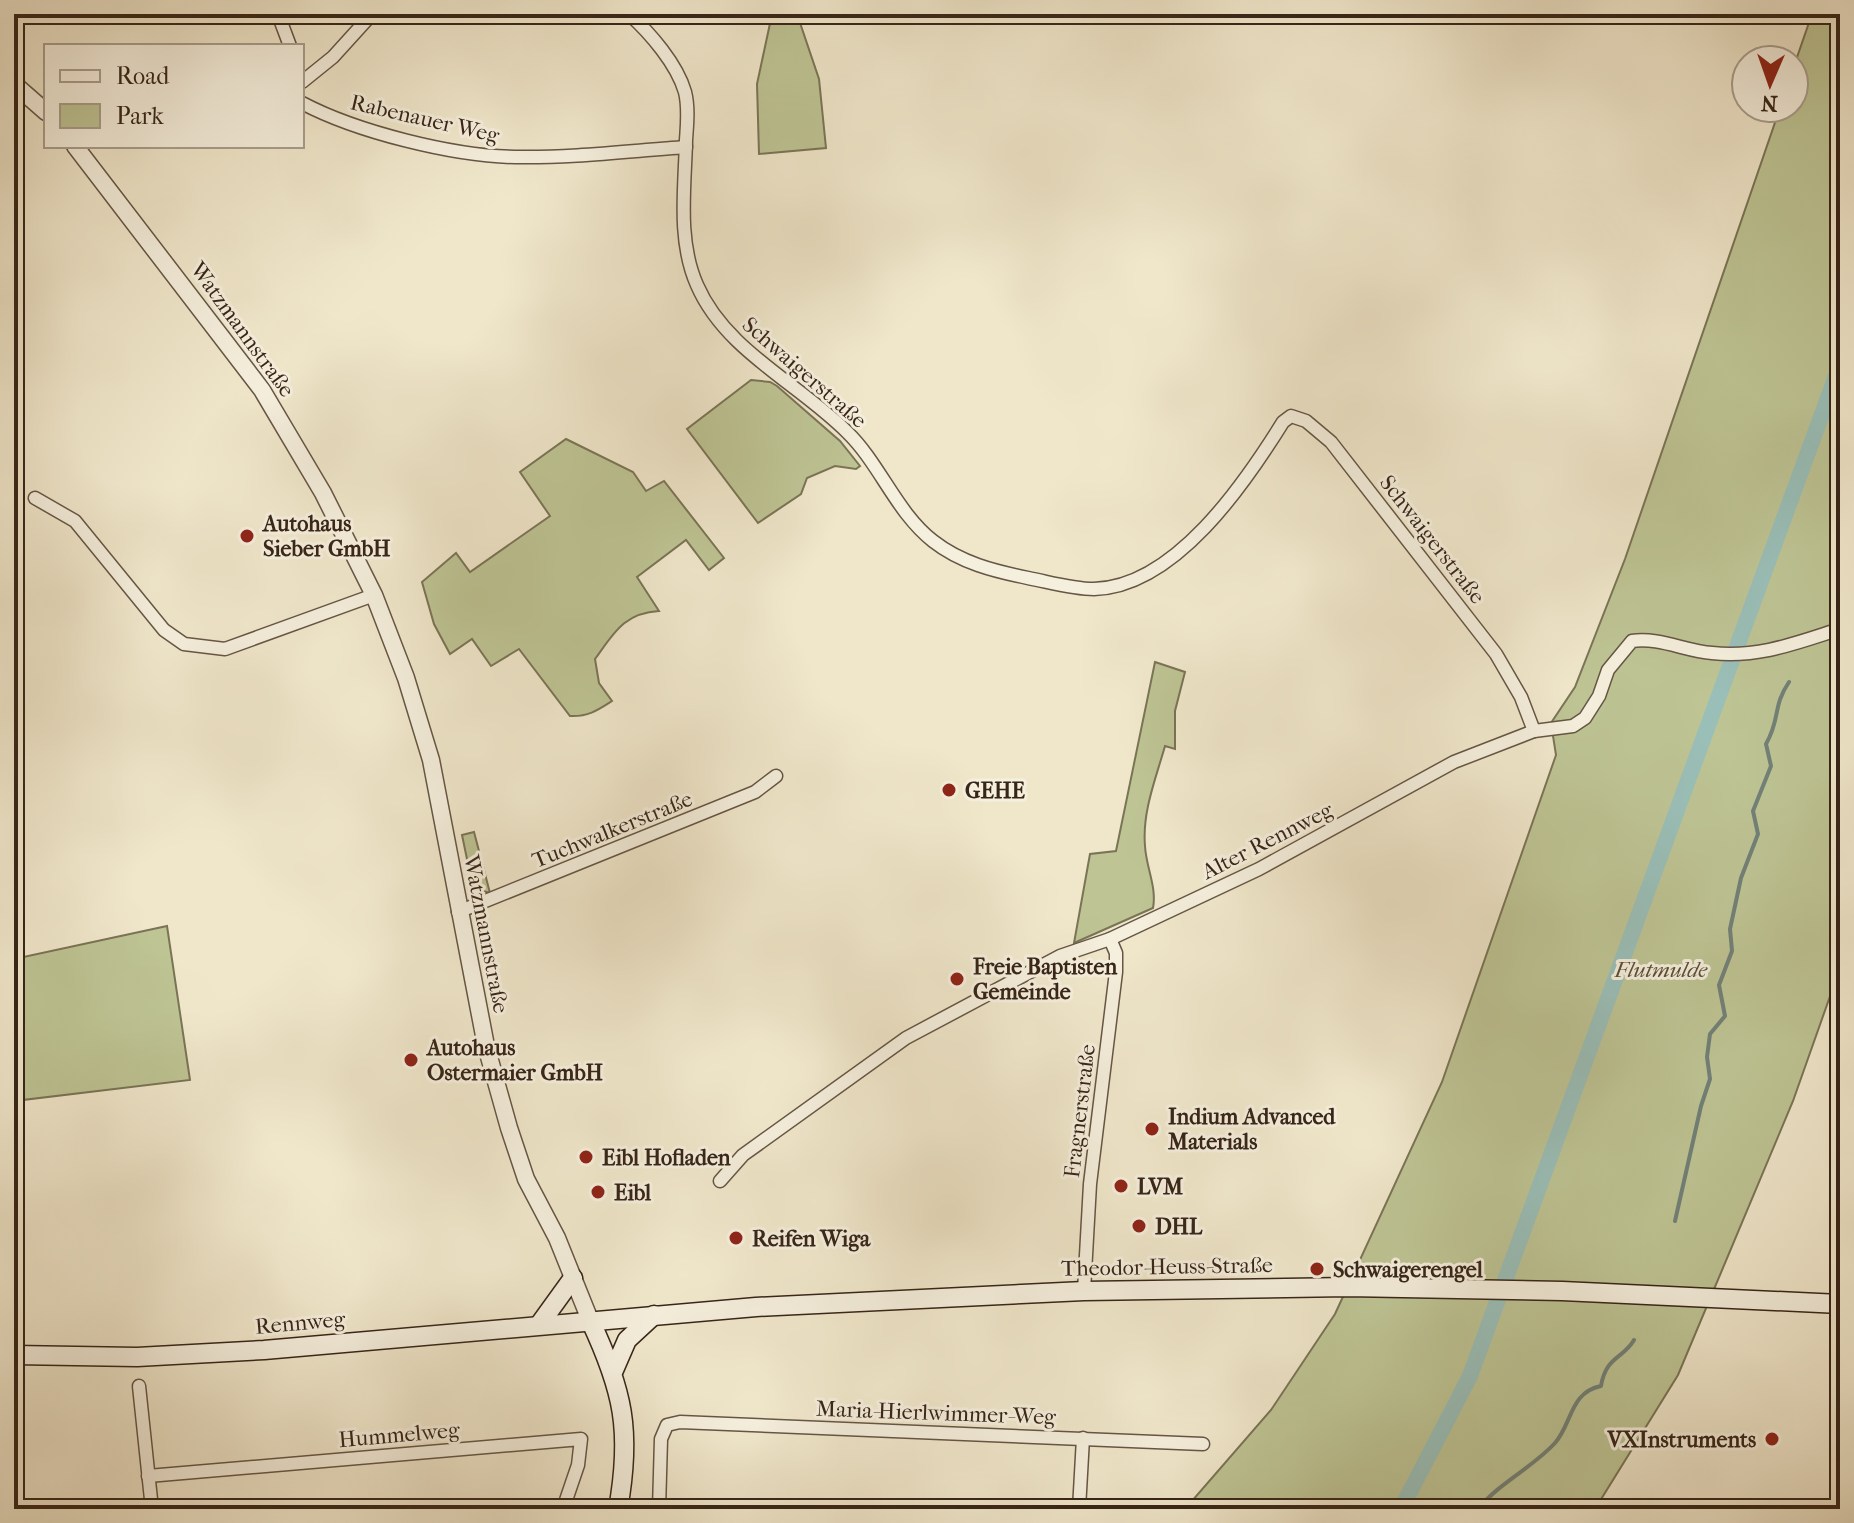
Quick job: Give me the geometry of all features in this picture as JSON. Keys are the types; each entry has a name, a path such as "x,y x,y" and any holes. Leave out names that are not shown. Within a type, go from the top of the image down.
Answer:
{"main road":[{"path":"539,1325 573,1278"},
{"name":"Theodor-Heuss-Straße","path":"590,1320 1084,1291 1348,1287 1840,1304"},
{"path":"614,1370 630,1335 654,1315"},
{"path":"590,1320 614,1370 624,1420 624,1472 618,1509"},
{"name":"Rennweg","path":"14,1355 91,1358 169,1356 590,1320"}],"street":[{"path":"278,14 289,44"},
{"path":"304,78 372,14"},
{"name":"Schwaigerstraße","path":"629,14 658,46 684,89 685,235 696,284 710,308 735,339 850,434 913,521 932,540 956,556 989,569 1078,588 1118,585 1151,569 1208,526 1227,507 1283,422 1291,416 1298,418 1331,442 1496,654 1521,697 1534,731"},
{"path":"14,84 44,110"},
{"name":"Rabenauer Weg","path":"304,104 353,125 467,153 538,157 686,147"},
{"name":"Watzmannstraße","path":"77,148 262,390 323,493 374,595 406,678 431,760 486,1046 509,1128 526,1179 590,1320"},
{"path":"35,498 75,521 164,630 184,644 225,649 374,595"},
{"name":"Alter Rennweg","path":"720,1181 752,1149 906,1038 1060,956 1110,939 1259,869 1454,762 1534,731 1573,726 1585,718 1599,696 1608,670 1632,641 1647,639 1709,653 1742,655 1767,653 1840,629"},
{"name":"Tuchwalkerstraße","path":"458,912 755,792 776,776"},
{"name":"Fragnerstraße","path":"1084,1291 1090,1184 1116,972 1116,953 1110,939"},
{"path":"139,1386 152,1509"},
{"name":"Maria-Hierlwimmer-Weg","path":"659,1509 661,1439 667,1425 680,1422 1203,1444"},
{"path":"1079,1509 1083,1438"},
{"name":"Hummelweg","path":"148,1476 581,1439 578,1465 563,1509"}],"green space":[{"path":"772,14 797,14 819,79 826,148 759,154 757,84"},
{"name":"Flutmulde","path":"1812,14 1840,14 1840,968 1793,1101 1678,1375 1595,1509 1185,1509 1271,1410 1335,1314 1442,1082 1556,755 1551,723 1575,687 1625,559 1775,124 1810,124 1810,44 1802,44"},
{"path":"751,380 777,386 840,441 860,466 856,469 835,466 807,478 801,494 758,523 687,429"},
{"path":"566,439 633,472 646,491 664,481 724,558 709,570 686,540 637,577 659,611 628,620 608,641 595,659 599,683 612,701 592,712 576,716 570,716 519,649 491,666 472,639 450,654 434,624 422,582 456,553 470,572 550,516 520,472"},
{"path":"1155,662 1185,672 1175,711 1175,749 1165,746 1150,795 1146,821 1145,846 1154,892 1153,908 1074,943 1090,854 1116,851"},
{"path":"474,832 490,893 473,888 462,835"},
{"path":"167,926 190,1080 14,1101 14,959"}],"waterway":[{"name":"Flutmulde","path":"1401,1509 1470,1376 1840,365"},
{"path":"1675,1221 1710,1079 1707,1057 1710,1034 1725,1016 1719,985 1732,951 1730,929 1741,878 1758,834 1753,811 1771,766 1766,744 1774,727 1780,699 1789,682"},
{"path":"1478,1509 1555,1443 1577,1402 1591,1389 1601,1386 1611,1363 1634,1340"}],"place":[{"name":"Autohaus Sieber GmbH","path":"247,536"},
{"name":"GEHE","path":"949,790"},
{"name":"Freie Baptisten Gemeinde","path":"957,979"},
{"name":"Autohaus Ostermaier GmbH","path":"411,1060"},
{"name":"Indium Advanced Materials","path":"1152,1129"},
{"name":"Eibl Hofladen","path":"586,1157"},
{"name":"LVM","path":"1121,1186"},
{"name":"Eibl","path":"598,1192"},
{"name":"DHL","path":"1139,1226"},
{"name":"Reifen Wiga","path":"736,1238"},
{"name":"Schwaigerengel","path":"1317,1269"},
{"name":"VXInstruments","path":"1772,1439"}]}
